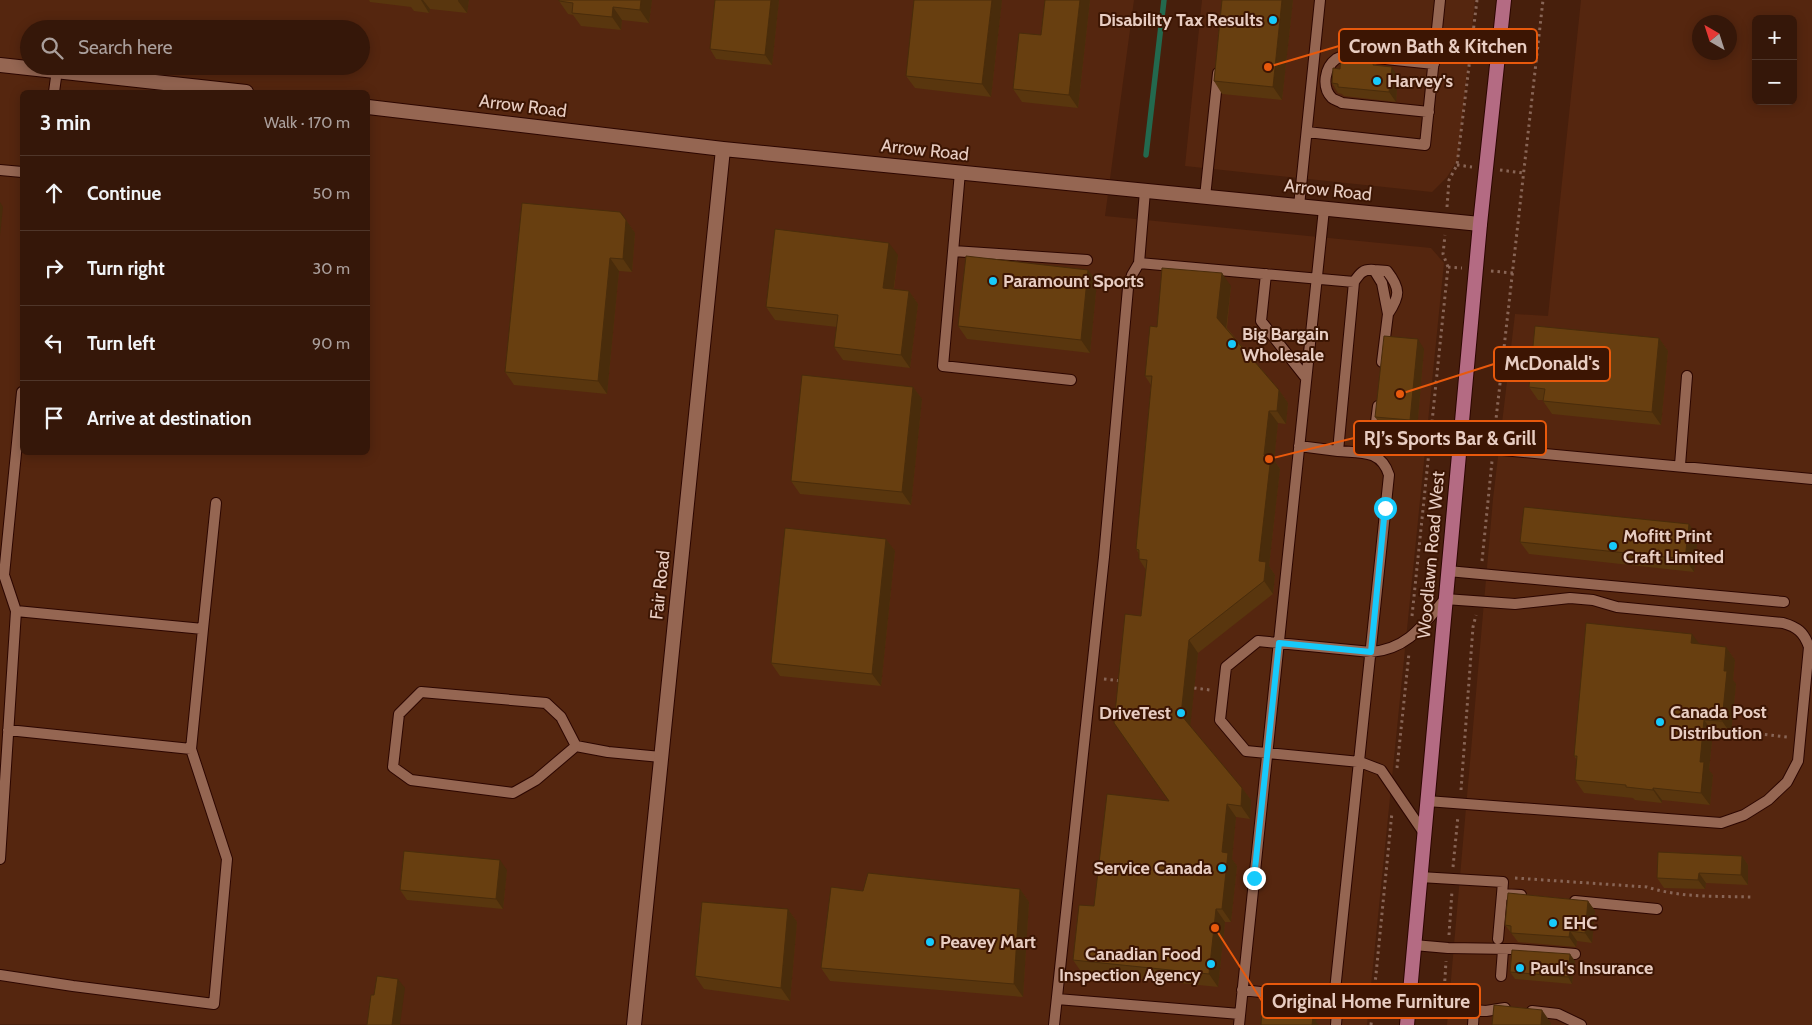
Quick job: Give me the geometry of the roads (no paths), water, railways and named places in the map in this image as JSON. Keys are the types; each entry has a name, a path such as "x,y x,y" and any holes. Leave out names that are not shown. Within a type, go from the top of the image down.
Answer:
{"main road":[{"name":"Woodlawn Road West","path":"1407,1025 1480,224 1504,0"}],"street":[{"path":"0,64 20,66"},
{"path":"100,75 229,90"},
{"name":"Arrow Road","path":"370,107 722,149 1480,224"},
{"name":"Fair Road","path":"634,1025 722,149"}],"lane":[{"path":"1298,206 1320,0"},
{"path":"1307,132 1425,145 1440,0"},
{"path":"1429,112 1342,103 1332,98 1326,89 1325,76 1328,67 1337,58 1347,55 1434,64"},
{"path":"1205,197 1218,66"},
{"path":"54,90 56,75"},
{"path":"0,170 20,172"},
{"path":"960,172 943,366 1071,380"},
{"path":"1054,1025 1104,557 1128,288 1132,275 1139,263 1145,191"},
{"path":"1057,999 1239,1020 1324,208"},
{"path":"953,251 1087,260"},
{"path":"1139,263 1354,282"},
{"path":"1338,451 1354,282 1360,273 1366,269 1374,270 1382,284 1388,314 1380,375"},
{"path":"1266,274 1261,321 1306,378"},
{"path":"1680,465 1687,376"},
{"path":"1372,454 1379,394"},
{"path":"0,859 16,611 2,575 20,410"},
{"path":"1299,446 1372,454 1386,466 1389,475 1334,1000 1337,1011 1336,1025"},
{"path":"1460,446 1680,465 1812,479"},
{"path":"0,975 214,1004 226,859 191,749 216,503"},
{"path":"1448,571 1784,602"},
{"path":"1424,833 1382,770 1360,762 1246,751 1220,720 1226,667 1258,641 1371,652 1385,651 1410,639 1446,599 1515,604 1570,598 1593,600 1617,607 1783,623 1794,626 1806,638 1809,647 1798,761 1787,782 1768,800 1744,815 1721,823 1427,801"},
{"path":"16,611 203,629"},
{"path":"421,692 546,703 561,717 576,746 536,780 513,793 411,780 394,767 399,714 421,692"},
{"path":"8,730 191,749"},
{"path":"576,746 608,752 661,756"},
{"path":"1420,877 1503,882 1498,939"},
{"path":"1502,894 1531,896"},
{"path":"1560,899 1657,909"},
{"path":"1414,945 1575,954"},
{"path":"1501,976 1503,950"},
{"path":"1242,990 1334,1000"},
{"path":"1408,1005 1486,1011 1504,1008 1558,1014 1580,1025"},
{"path":"1473,1025 1474,1010"}],"waterway":[{"path":"1146,155 1164,0"}],"place":[{"name":"Disability Tax Results","path":"1273,20"},
{"name":"Crown Bath & Kitchen","path":"1268,67"},
{"name":"Harvey's","path":"1377,81"},
{"name":"Paramount Sports","path":"993,281"},
{"name":"Big Bargain Wholesale","path":"1232,344"},
{"name":"McDonald's","path":"1400,394"},
{"name":"RJ’s Sports Bar & Grill","path":"1269,459"},
{"name":"Mofitt Print Craft Limited","path":"1613,546"},
{"name":"DriveTest","path":"1181,713"},
{"name":"Canada Post Distribution","path":"1660,722"},
{"name":"Service Canada","path":"1222,868"},
{"name":"EHC","path":"1553,923"},
{"name":"Original Home Furniture","path":"1215,928"},
{"name":"Peavey Mart","path":"930,942"},
{"name":"Canadian Food Inspection Agency","path":"1211,964"},
{"name":"Paul's Insurance","path":"1520,968"}]}
